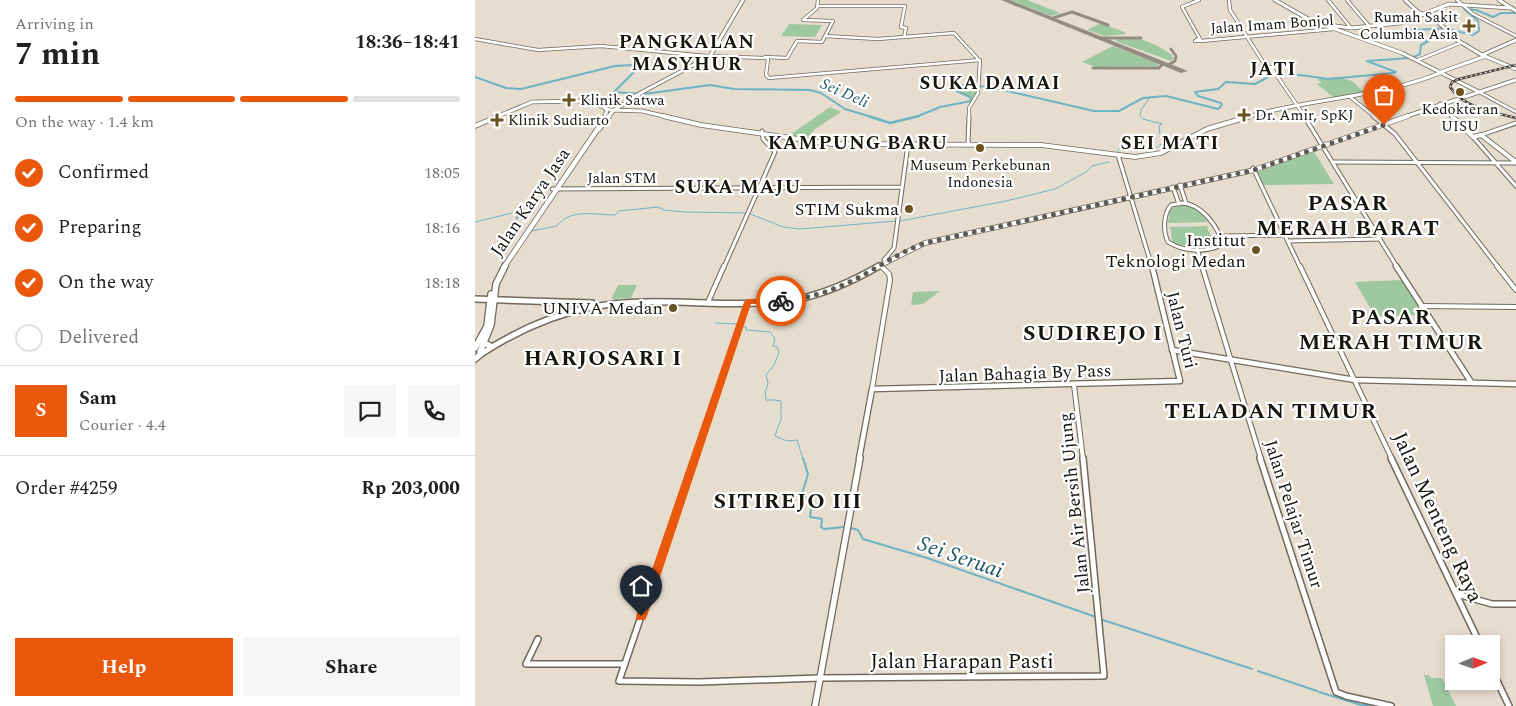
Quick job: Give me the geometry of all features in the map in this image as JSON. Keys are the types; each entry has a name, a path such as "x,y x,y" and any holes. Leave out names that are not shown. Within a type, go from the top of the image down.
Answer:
{"highway":[{"path":"610,108 619,108 666,78 707,56 742,0"},
{"path":"606,116 607,110 610,108 652,88 666,78"},
{"path":"583,149 610,108"},
{"name":"Jalan Karya Jasa","path":"477,354 486,329 497,278 553,189 598,126"},
{"name":"Jalan Karya Jasa","path":"477,354 491,325 492,299"},
{"path":"483,343 489,345"}],"main road":[{"name":"Jalan Imam Bonjol","path":"1199,0 1182,7 1200,40 1287,33 1331,27 1351,28 1400,23 1443,5 1502,3"},
{"path":"1228,0 1230,10 1264,62 1269,66 1323,144 1379,239 1469,381"},
{"path":"1275,0 1307,19 1331,27"},
{"path":"1404,0 1421,14 1442,24 1461,42 1483,55 1516,69"},
{"path":"1457,0 1470,11 1516,38"},
{"path":"1502,3 1516,11"},
{"path":"1502,3 1516,11"},
{"path":"1307,19 1408,55"},
{"name":"Jalan Imam Bonjol","path":"1331,27 1344,31 1351,28"},
{"path":"1344,31 1408,55 1516,112"},
{"path":"908,145 968,143 1047,145 1116,155 1157,154 1206,130 1225,123 1296,105 1402,87 1483,55 1516,38"},
{"path":"475,39 501,42 534,50 601,46 707,56 768,58 766,75 769,78 979,60 979,85 975,104 969,108 968,143"},
{"path":"1509,66 1516,64"},
{"path":"709,301 748,302 800,297 841,285 880,265 902,251 925,243 1253,169 1516,80"},
{"path":"476,126 534,102 587,101 610,108 668,115 699,124 815,141 908,145 1008,144"},
{"path":"1444,104 1473,137 1516,123"},
{"path":"1480,135 1516,163"},
{"path":"1323,144 1379,239 1469,381"},
{"name":"Jalan Turi","path":"1116,155 1149,255 1180,382"},
{"path":"475,298 593,304 800,297 840,284 900,250 937,238 1129,197"},
{"path":"477,354 489,345 535,320 578,304"},
{"path":"477,354 529,325 593,304"},
{"path":"1172,350 1353,379 1516,382"},
{"name":"Jalan Bahagia By Pass","path":"871,389 1180,382"},
{"path":"815,706 848,528 871,389"}],"street":[{"path":"818,0 818,6"},
{"path":"1328,0 1351,28"},
{"path":"1347,0 1369,26"},
{"path":"768,58 787,58 797,42 821,42 833,21 803,20 818,6 905,6 901,26 906,28 904,37"},
{"path":"825,36 874,39 954,33 979,60"},
{"path":"1416,59 1461,42"},
{"path":"1349,96 1395,134 1516,290"},
{"path":"709,301 746,213 775,151 765,142 762,132"},
{"path":"1473,137 1516,186"},
{"path":"884,260 894,248 908,145"},
{"path":"1334,162 1516,163"},
{"name":"Jalan Menteng Raya","path":"1253,169 1476,635"},
{"path":"1180,186 1186,203"},
{"name":"Jalan STM","path":"553,189 902,187"},
{"path":"1173,187 1179,204"},
{"path":"1186,203 1200,209 1221,236 1222,242 1218,246 1197,249 1176,248 1165,238 1164,231 1168,209 1179,204 1186,203"},
{"path":"1221,236 1286,235"},
{"path":"1289,241 1379,239"},
{"path":"894,248 900,250"},
{"name":"Jalan Pelajar Timur","path":"1197,249 1269,485 1330,672 1337,692 1347,698"},
{"path":"871,389 890,280 889,274 880,265"},
{"path":"538,639 526,664 625,664 748,302"},
{"path":"1421,306 1516,307"},
{"name":"Jalan Air Bersih Ujung","path":"1074,385 1100,619 1104,676"},
{"path":"1457,594 1492,604 1516,604"},
{"name":"Jalan Harapan Pasti","path":"625,664 619,681 699,682 820,678 1104,676"},
{"path":"1500,687 1509,706"},
{"path":"1347,698 1372,700 1391,706"}],"green space":[{"path":"1011,0 1027,0 1060,13 1051,16"},
{"path":"1101,23 1126,34 1105,36 1087,30"},
{"path":"789,24 822,25 815,37 781,36"},
{"path":"1141,39 1158,46 1172,55 1173,59 1171,61 1116,40"},
{"path":"1113,46 1157,63 1159,66 1096,67 1082,62"},
{"path":"1337,77 1352,81 1365,93 1333,97 1317,84 1321,83 1318,79"},
{"path":"958,85 977,86 974,103 970,102 970,97 952,89"},
{"path":"830,107 841,112 815,129 807,138 790,135"},
{"path":"1314,152 1334,184 1264,185 1257,172"},
{"path":"1178,205 1195,209 1208,222 1168,223 1170,209"},
{"path":"1209,226 1207,228 1215,243 1212,246 1194,248 1172,243 1171,229 1169,227"},
{"path":"1402,280 1423,315 1375,316 1355,282"},
{"path":"618,285 637,285 631,298 611,299"},
{"path":"940,291 923,304 911,305 913,292"},
{"path":"1424,675 1429,675 1431,678 1442,678 1445,690 1448,690 1456,706 1433,706"}],"waterway":[{"name":"Sei Deli","path":"1414,57 1420,54 1421,45 1429,41 1391,35 1391,32 1444,28 1473,35 1479,31 1478,21 1464,9 1476,10 1493,17 1501,13 1515,13"},
{"name":"Sei Deli","path":"1276,75 1300,75 1329,79 1393,73 1396,72 1367,61 1410,58"},
{"name":"Sei Deli","path":"475,77 506,88 521,89 615,66 632,65 636,68 634,72 614,92 644,94 710,85 734,89 810,90 821,93 845,109 872,117"},
{"name":"Sei Deli","path":"918,116 940,107 971,101 970,97 952,89 958,85 990,87 1094,111 1119,111 1143,98 1166,96 1218,109 1222,105 1221,103 1198,96 1195,92 1218,89 1226,82 1255,84 1272,75"},
{"path":"1114,157 1123,143 1142,144 1156,148 1165,141 1165,138 1160,135 1159,126 1162,124 1143,119 1140,116 1141,110 1151,96"},
{"name":"Sei Deli","path":"868,116 890,123 918,116"},
{"path":"900,221 1006,201 1055,189 1086,172 1092,166 1109,162"},
{"path":"531,231 557,226 562,220 576,215 615,215 619,211 658,207 664,210 685,212 748,213 783,227 800,229 896,221"},
{"path":"475,222 512,213 517,214 516,218 519,217 512,224 519,229"},
{"name":"Sei Seruai","path":"715,323 739,324"},
{"name":"Sei Seruai","path":"742,327 746,327 746,330 770,332 775,339 773,346 777,347 779,353 774,365 766,375 768,383 766,390"},
{"name":"Sei Seruai","path":"765,391 766,400 773,400"},
{"name":"Sei Seruai","path":"774,400 781,401 781,419 775,436 787,441 797,440 803,459"},
{"name":"Sei Seruai","path":"803,458 808,474 802,494 812,503 810,517 822,519 821,527 824,529 844,527"},
{"name":"Sei Seruai","path":"851,528 858,530 863,539 927,558 1096,617"},
{"name":"Sei Seruai","path":"1100,619 1252,669"},
{"name":"Sei Seruai","path":"1258,671 1317,691"},
{"name":"Sei Seruai","path":"1319,692 1361,705 1377,705"}],"taxiway":[{"path":"1053,18 1072,12 1108,25"},
{"path":"1099,38 1141,38"},
{"path":"1168,65 1175,61 1176,56 1171,49"},
{"path":"1093,68 1159,68 1163,63"}],"runway":[{"path":"1004,0 1184,71"}],"tunnel":[{"path":"605,117 612,109 633,96"},
{"path":"597,126 606,116"}],"railway":[{"path":"1516,65 1459,79 1452,82 1450,87 1463,100 1471,104 1516,118"}],"way so far":[{"path":"781,301 833,289 862,276 902,251 925,243 1254,170 1384,125"}],"place":[{"name":"Rumah Sakit Columbia Asia","path":"1469,26"},
{"name":"Kedokteran UISU","path":"1460,92"},
{"name":"Klinik Satwa","path":"569,100"},
{"name":"Dr. Amir, SpKJ","path":"1244,115"},
{"name":"Klinik Sudiarto","path":"497,120"},
{"name":"Museum Perkebunan Indonesia","path":"980,148"},
{"name":"STIM Sukma","path":"909,209"},
{"name":"Institut Teknologi Medan","path":"1256,250"},
{"name":"UNIVA Medan","path":"673,308"}],"district":[{"name":"PANGKALAN MASYHUR","path":"687,52"},
{"name":"JATI","path":"1273,68"},
{"name":"SUKA DAMAI","path":"990,82"},
{"name":"KAMPUNG BARU","path":"858,142"},
{"name":"SEI MATI","path":"1170,142"},
{"name":"SUKA MAJU","path":"738,186"},
{"name":"PASAR MERAH BARAT","path":"1348,214"},
{"name":"PASAR MERAH TIMUR","path":"1391,328"},
{"name":"SUDIREJO I","path":"1093,332"},
{"name":"HARJOSARI I","path":"603,357"},
{"name":"TELADAN TIMUR","path":"1271,410"},
{"name":"SITIREJO III","path":"788,500"}],"route":[{"path":"641,616 748,302 781,301"}]}
